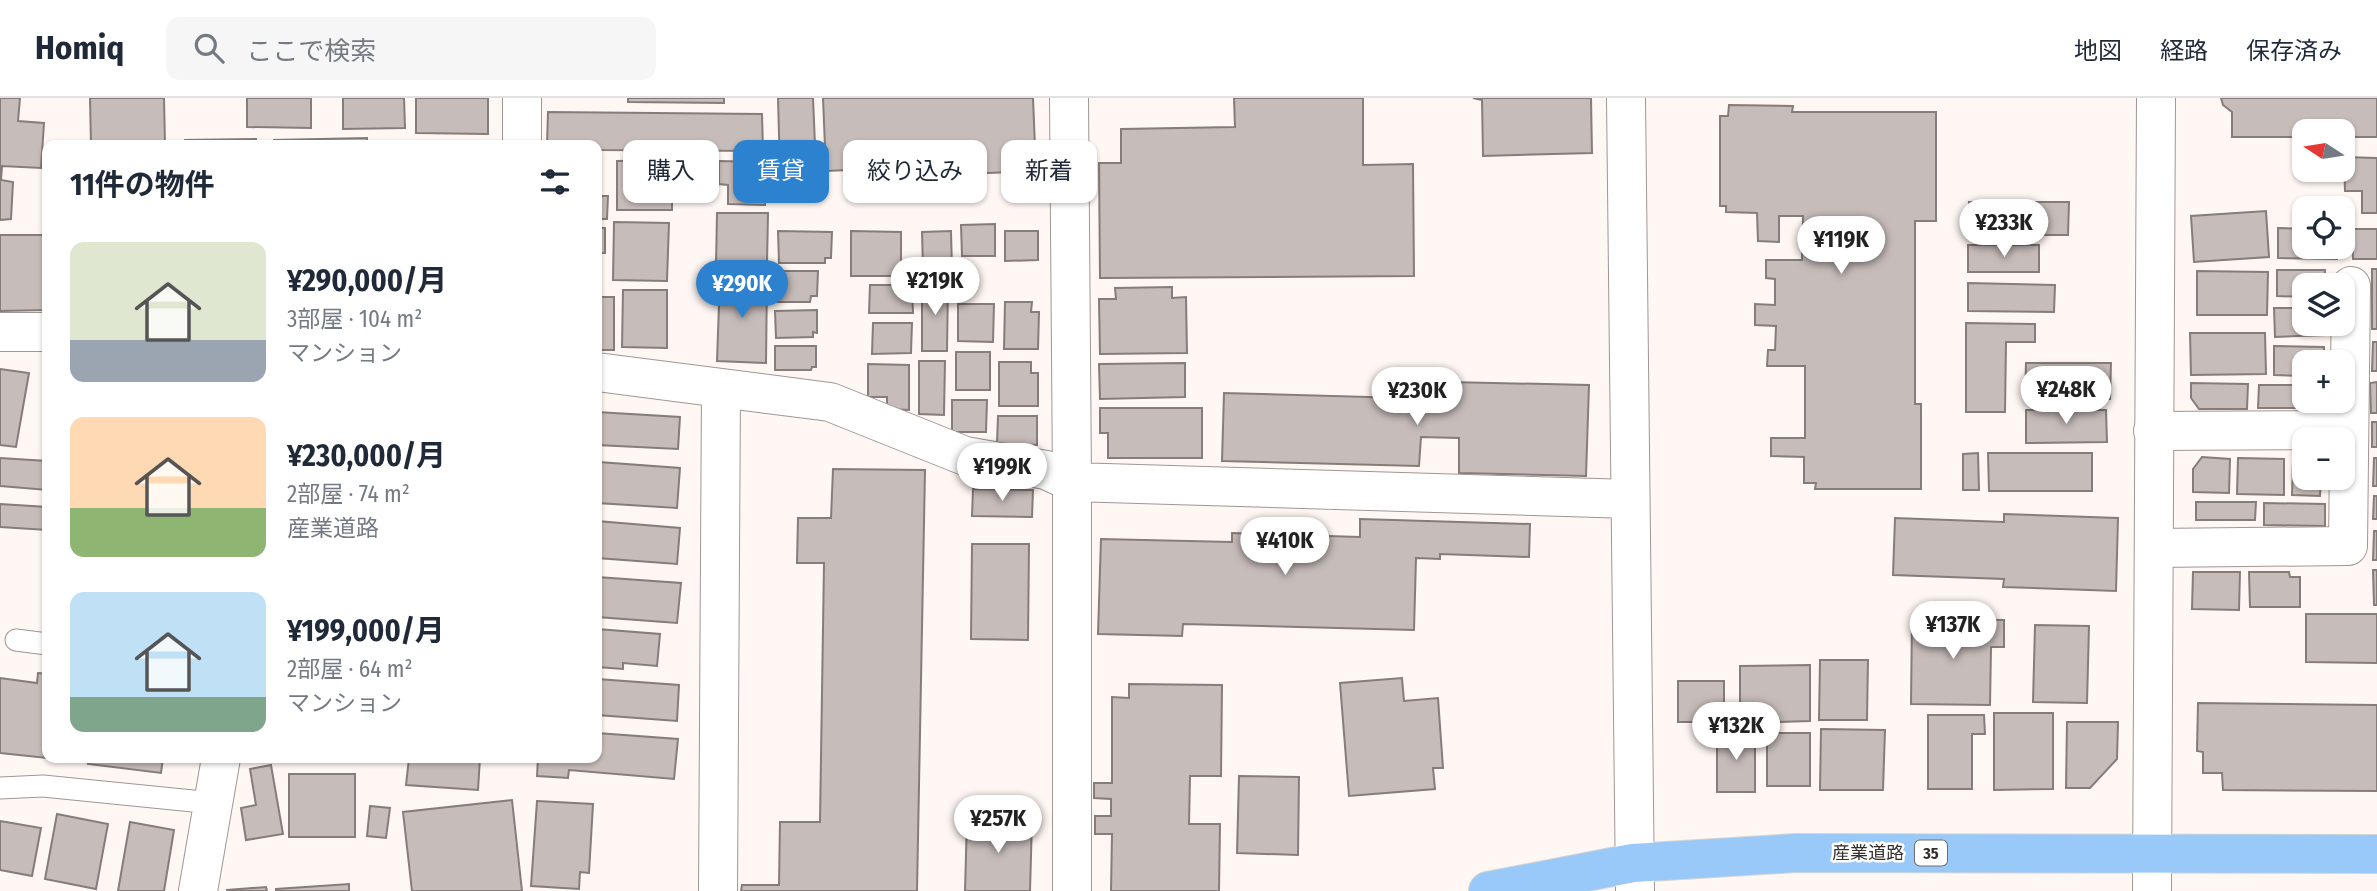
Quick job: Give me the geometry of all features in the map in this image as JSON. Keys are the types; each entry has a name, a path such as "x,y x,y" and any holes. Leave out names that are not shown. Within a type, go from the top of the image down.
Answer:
{"main road":[{"name":"産業道路","path":"1488,891 1634,877 1796,853 2152,872 2377,854"}],"street":[{"path":"522,98 522,140"},
{"path":"1069,98 1072,891"},
{"path":"1626,98 1634,877"},
{"path":"2152,872 2156,98"},
{"path":"0,331 42,332"},
{"path":"2349,427 2350,336"},
{"path":"602,373 830,402 965,456 1046,470 1072,482 1630,499"},
{"path":"718,891 721,388"},
{"path":"2153,431 2292,430"},
{"path":"2154,548 2348,546 2348,490"},
{"path":"198,891 220,763"}],"lane":[{"path":"16,640 42,643"},
{"path":"0,788 44,786 213,803"}],"building":[{"path":"0,98 20,98 18,121 44,123 41,168 2,166 1,180 13,182 11,219 0,220"},
{"path":"90,98 164,98 165,140 91,140"},
{"path":"247,98 311,98 311,128 247,127"},
{"path":"343,98 404,98 405,128 343,129"},
{"path":"416,98 488,98 488,134 416,133"},
{"path":"628,98 724,98 724,103 628,102"},
{"path":"778,98 813,98 815,140 779,140"},
{"path":"823,98 1033,98 1035,140 1001,140 1001,172 987,173 987,140 843,140 843,170 829,171 829,140 825,140"},
{"path":"1234,98 1363,98 1363,165 1413,164 1414,276 1100,278 1099,163 1121,163 1121,129 1235,127"},
{"path":"1473,98 1591,98 1592,153 1483,156 1482,100"},
{"path":"2221,98 2377,98 2377,137 2356,137 2356,119 2292,119 2292,137 2232,137 2232,112 2223,105"},
{"path":"1729,105 1793,106 1792,112 1936,112 1936,221 1915,221 1915,404 1921,404 1921,489 1815,489 1816,483 1804,483 1804,457 1771,456 1771,438 1805,438 1805,366 1767,366 1768,350 1775,350 1776,326 1755,325 1755,304 1775,305 1775,279 1766,278 1766,260 1802,260 1803,216 1779,216 1779,242 1758,241 1757,213 1726,212 1726,206 1720,206 1720,116 1728,116"},
{"path":"548,112 762,114 763,140 733,140 733,151 719,151 719,140 623,140 623,150 602,150 602,140 547,140"},
{"path":"367,138 367,140 274,140"},
{"path":"256,139 256,140 185,140"},
{"path":"2356,157 2377,158 2377,213 2362,213 2362,191 2345,191 2345,182 2356,182"},
{"path":"617,161 623,161 623,203 672,203 672,210 617,210"},
{"path":"719,161 733,161 733,203 765,205 728,204 728,185 719,184"},
{"path":"602,196 608,196 607,219 602,219"},
{"path":"1969,202 2069,202 2068,235 1970,235"},
{"path":"2266,211 2269,257 2194,262 2191,216"},
{"path":"717,213 768,213 767,265 716,265"},
{"path":"614,222 669,223 667,281 613,280"},
{"path":"995,224 995,256 962,256 961,225"},
{"path":"602,228 605,228 605,253 602,253"},
{"path":"2278,228 2292,229 2292,258 2278,258"},
{"path":"2355,229 2377,229 2377,259 2355,259"},
{"path":"778,231 832,232 831,258 825,258 825,263 779,263"},
{"path":"851,231 901,232 901,276 851,276"},
{"path":"951,231 952,270 923,270 922,232"},
{"path":"1005,231 1038,231 1038,260 1005,261"},
{"path":"0,235 42,235 42,310 0,311"},
{"path":"1968,245 2039,245 2039,272 1968,272"},
{"path":"2372,269 2377,269 2377,329 2372,329"},
{"path":"2277,270 2325,270 2325,273 2292,273 2292,297 2277,296"},
{"path":"775,271 818,271 817,296 811,296 810,302 775,302"},
{"path":"2197,271 2268,272 2267,315 2197,315"},
{"path":"720,276 767,278 766,363 717,361"},
{"path":"1968,283 2055,285 2054,312 1968,311"},
{"path":"922,284 948,284 947,351 922,351"},
{"path":"870,285 912,285 913,313 869,313"},
{"path":"1172,287 1172,298 1186,297 1187,353 1100,354 1099,299 1116,299 1115,288"},
{"path":"623,290 667,290 667,348 622,347"},
{"path":"602,297 614,297 614,350 602,350"},
{"path":"1005,302 1032,302 1031,312 1039,312 1038,349 1004,349"},
{"path":"958,304 994,304 993,342 958,341"},
{"path":"2274,308 2292,308 2292,336 2300,336 2275,337"},
{"path":"817,310 817,333 813,332 813,337 776,338 775,311"},
{"path":"873,323 912,323 911,353 872,354"},
{"path":"1966,323 2035,324 2035,342 2006,342 2005,412 1966,412"},
{"path":"2190,333 2265,333 2266,374 2191,375"},
{"path":"2373,342 2377,342 2377,371 2372,371"},
{"path":"775,346 816,346 816,367 811,370 775,370"},
{"path":"2274,346 2324,347 2324,350 2292,350 2292,376 2274,375"},
{"path":"956,352 990,352 990,390 956,390"},
{"path":"919,361 945,361 944,415 919,414"},
{"path":"999,362 1031,362 1031,373 1038,373 1038,406 999,406"},
{"path":"1185,363 1185,397 1100,399 1099,364"},
{"path":"2026,363 2111,363 2110,399 2025,399"},
{"path":"868,364 909,365 909,410 887,409 887,397 868,397"},
{"path":"0,369 29,373 16,447 0,445"},
{"path":"1404,381 1589,385 1586,476 1459,473 1459,438 1421,437 1419,466 1222,461 1224,393 1404,398"},
{"path":"2377,382 2377,413 2371,413 2370,383"},
{"path":"2191,383 2248,384 2247,409 2199,409 2191,398"},
{"path":"2259,385 2292,385 2292,408 2258,408"},
{"path":"952,400 987,400 986,432 952,432"},
{"path":"1100,408 1202,408 1202,458 1108,458 1108,433 1100,433"},
{"path":"2026,410 2106,410 2107,442 2026,443"},
{"path":"602,412 680,417 678,449 602,445"},
{"path":"998,416 1037,416 1037,445 997,444"},
{"path":"2372,422 2377,422 2377,447 2372,447"},
{"path":"1978,453 1979,490 1963,490 1963,454"},
{"path":"1988,453 2092,453 2092,491 1989,491"},
{"path":"2202,457 2230,459 2229,493 2193,492 2193,469"},
{"path":"0,458 42,461 42,490 0,486"},
{"path":"2238,458 2284,459 2284,495 2237,494"},
{"path":"2374,458 2377,458 2377,486 2373,486"},
{"path":"602,462 680,468 677,508 602,503"},
{"path":"833,469 925,470 917,891 741,891 742,885 779,885 780,822 820,822 824,563 797,563 798,518 831,518"},
{"path":"973,489 1033,490 1032,517 972,516"},
{"path":"2292,490 2320,490 2320,496 2292,495"},
{"path":"2374,496 2377,496 2377,519 2373,519"},
{"path":"2196,502 2256,502 2255,520 2196,520"},
{"path":"2264,503 2325,504 2325,526 2264,525"},
{"path":"0,504 42,507 42,530 0,527"},
{"path":"2004,514 2118,518 2116,591 2003,587 2004,579 1893,575 1895,518 2004,522"},
{"path":"1360,519 1530,524 1529,557 1440,554 1440,559 1416,558 1414,630 1183,624 1182,636 1098,634 1101,539 1232,542 1232,533 1360,537"},
{"path":"602,521 680,528 677,564 602,558"},
{"path":"2374,531 2377,531 2377,560 2373,560"},
{"path":"972,544 1029,544 1028,640 971,639"},
{"path":"2373,570 2377,570 2377,605 2374,605"},
{"path":"2193,572 2240,572 2239,610 2192,609"},
{"path":"2249,572 2289,572 2290,577 2300,577 2300,607 2250,607"},
{"path":"602,577 681,583 677,623 602,617"},
{"path":"2306,614 2377,614 2377,663 2306,662"},
{"path":"1912,619 2004,620 2004,647 1991,647 1990,705 1911,704"},
{"path":"2035,625 2089,626 2087,703 2033,702"},
{"path":"602,629 660,634 657,666 623,663 623,669 602,667"},
{"path":"1820,660 1868,660 1867,720 1819,720"},
{"path":"1810,665 1810,721 1740,723 1740,666"},
{"path":"38,673 42,673 42,757 0,753 0,678 37,683"},
{"path":"1402,678 1404,701 1438,698 1443,768 1433,768 1435,789 1349,796 1340,683"},
{"path":"602,679 679,685 677,721 602,715"},
{"path":"1678,681 1724,681 1724,722 1678,722"},
{"path":"1129,684 1222,685 1221,776 1190,776 1189,824 1220,824 1219,891 1111,891 1112,834 1095,834 1095,816 1111,816 1111,799 1094,798 1094,783 1112,783 1112,697 1129,698"},
{"path":"2198,703 2377,705 2377,791 2223,790 2222,773 2203,773 2203,752 2197,751"},
{"path":"1994,713 2053,713 2053,789 1994,790"},
{"path":"1928,715 1984,715 1985,734 1972,734 1972,789 1928,789"},
{"path":"2067,722 2118,722 2117,759 2090,788 2066,788"},
{"path":"1821,729 1885,730 1883,790 1820,790"},
{"path":"1717,731 1755,731 1755,792 1717,792"},
{"path":"602,733 678,739 674,779 569,770 568,778 537,776 538,763 602,763"},
{"path":"1767,733 1810,733 1810,786 1767,786"},
{"path":"88,763 162,763 161,773"},
{"path":"408,763 480,763 478,790 406,785"},
{"path":"271,765 283,834 246,840 241,808 256,805 250,769"},
{"path":"289,774 355,774 355,837 289,837"},
{"path":"1239,776 1299,777 1298,855 1237,853"},
{"path":"512,800 522,891 412,891 403,812"},
{"path":"537,801 593,804 589,873 580,872 579,889 531,886"},
{"path":"370,806 390,808 386,838 367,836"},
{"path":"57,814 108,824 96,889 45,879"},
{"path":"967,818 1032,820 1030,891 965,891"},
{"path":"0,821 41,828 32,876 0,870"},
{"path":"130,822 174,830 164,891 118,891"},
{"path":"349,884 349,891 276,891 276,889"},
{"path":"266,887 267,891 227,891 227,890"}]}
